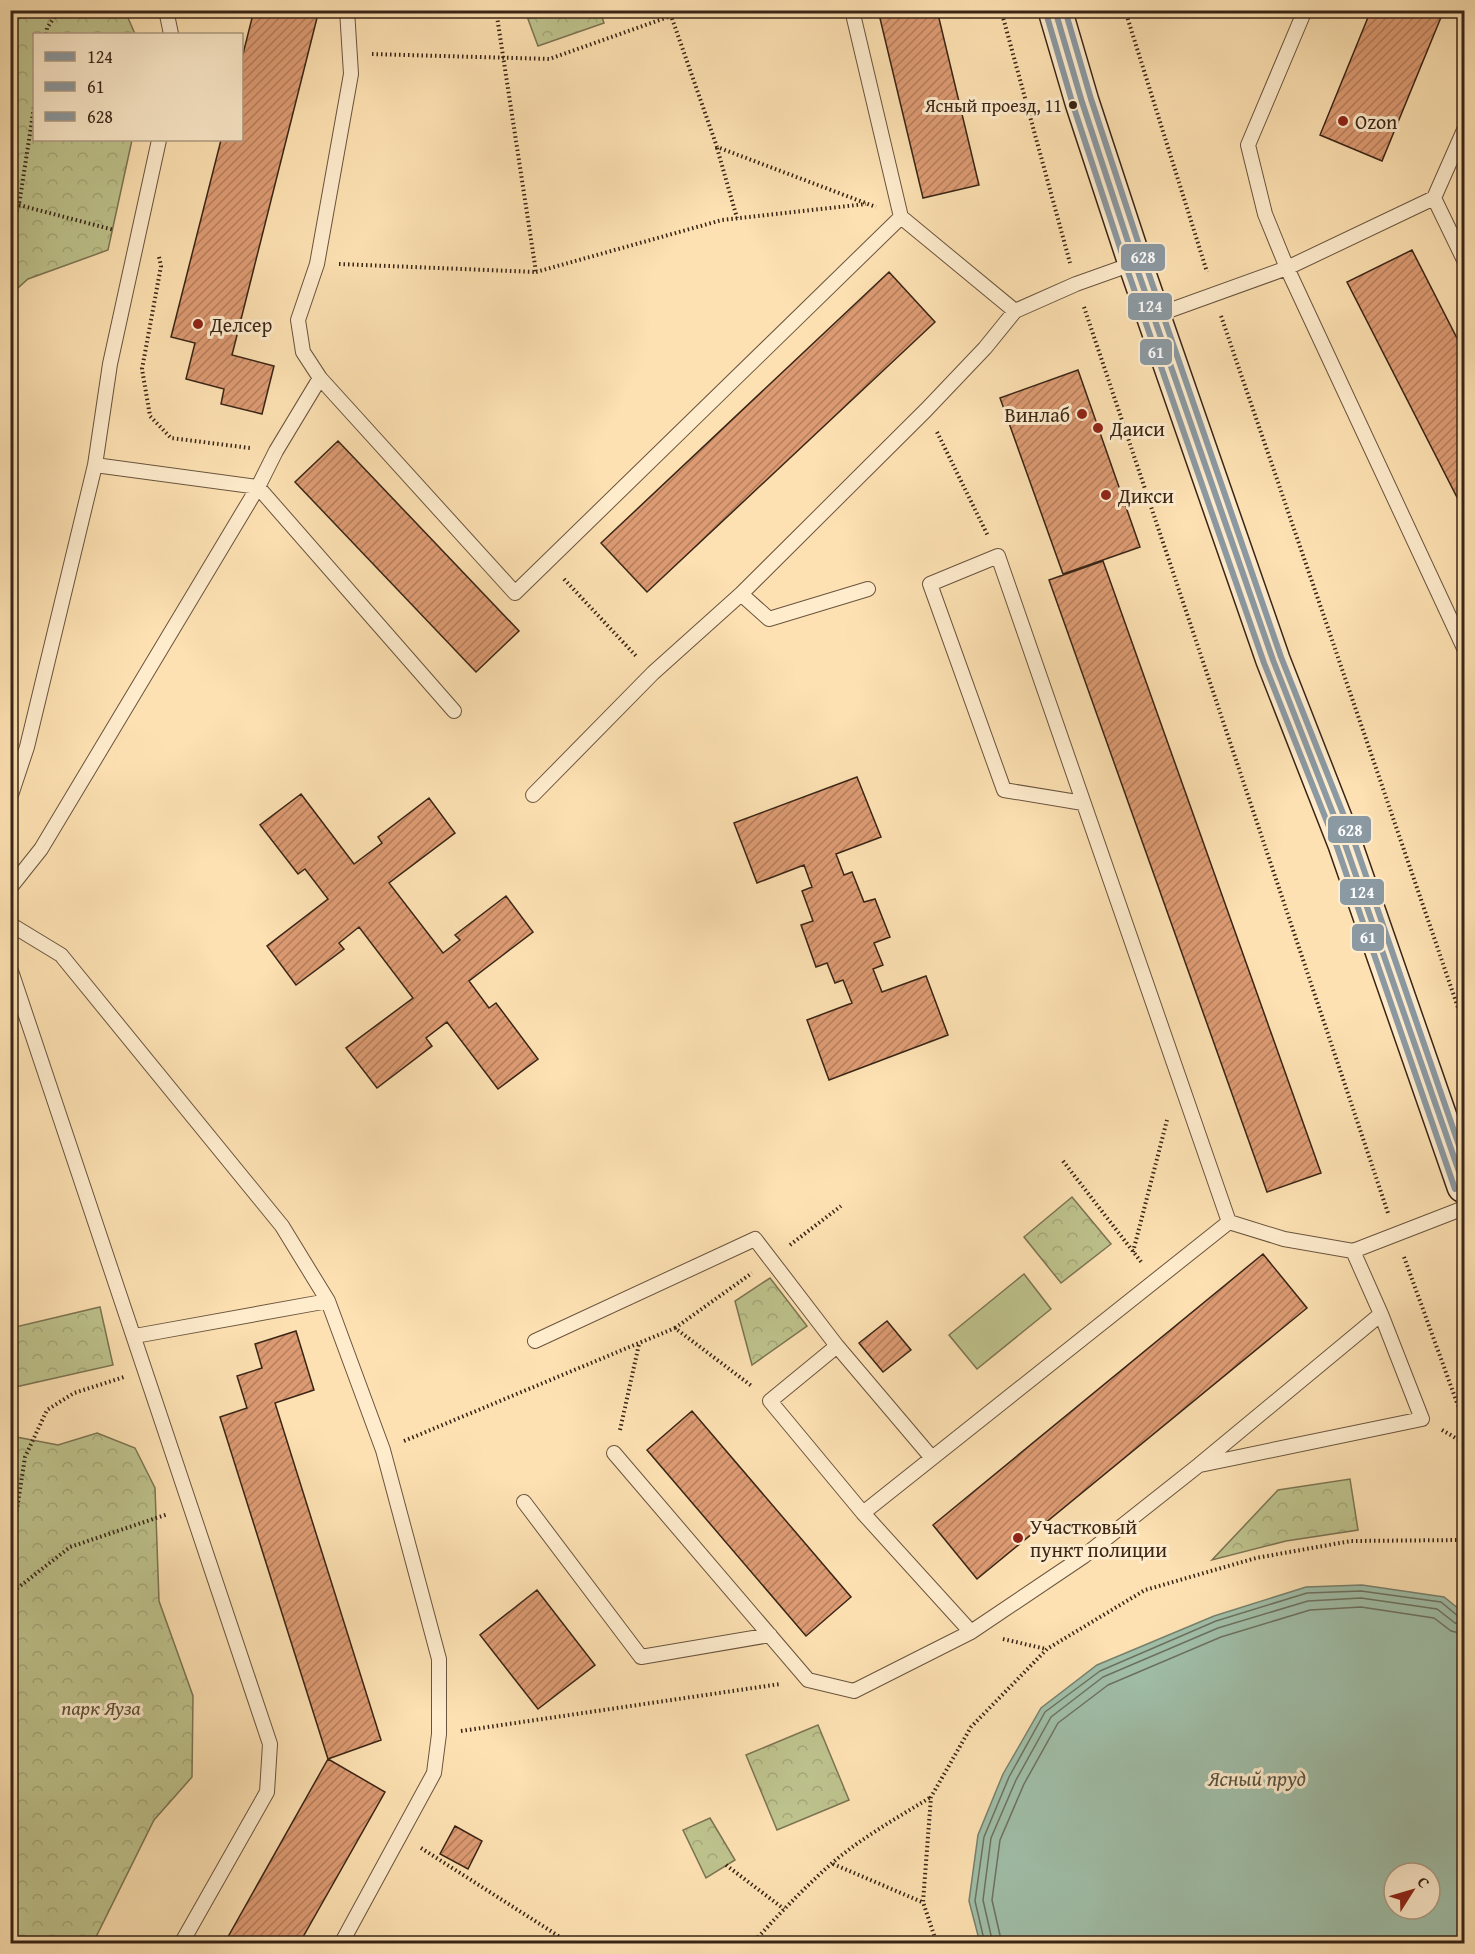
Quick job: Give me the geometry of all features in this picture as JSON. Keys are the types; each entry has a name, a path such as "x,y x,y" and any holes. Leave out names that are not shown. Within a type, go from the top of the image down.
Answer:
{"street":[{"path":"1054,10 1135,263 1273,660 1345,844 1464,1186"}],"lane":[{"path":"166,10 171,33"},
{"path":"347,10 351,74 317,264 298,320 303,352 320,378 514,593 902,217"},
{"path":"852,10 902,217 1015,311"},
{"path":"1305,10 1248,144 1265,214 1287,268 1464,648"},
{"path":"1154,316 1287,268 1434,198 1464,130"},
{"path":"10,798 27,747 94,465 110,364 159,141"},
{"path":"1434,198 1464,260"},
{"path":"533,795 653,674 741,594 926,410 985,348 1015,311 1076,284 1135,263"},
{"path":"10,888 41,849 258,487 276,451 320,378"},
{"path":"94,465 258,487 454,711"},
{"path":"1083,803 1004,790 930,584 998,556 1229,1222"},
{"path":"741,594 769,619 868,589"},
{"path":"10,924 61,955 282,1226 328,1301 383,1450 439,1659 439,1734 434,1773 341,1944"},
{"path":"10,968 270,1744 267,1792 181,1944"},
{"path":"1229,1222 1284,1239 1353,1251 1464,1208"},
{"path":"863,1512 1229,1222"},
{"path":"535,1341 755,1239 837,1347 932,1458"},
{"path":"1199,1466 1422,1419 1381,1314 1353,1251"},
{"path":"135,1336 328,1301"},
{"path":"614,1454 808,1680 854,1691 971,1632 1084,1556 1199,1466 1381,1314"},
{"path":"837,1347 770,1401 863,1512 971,1632"},
{"path":"524,1502 641,1657 770,1635"}],"path":[{"path":"46,33 59,10"},
{"path":"496,10 536,272"},
{"path":"1001,10 1076,284 1396,1235 1464,1422"},
{"path":"1125,10 1214,295 1464,1025"},
{"path":"350,53 549,59 670,13 717,147 737,218"},
{"path":"10,228 19,205 33,114"},
{"path":"717,147 902,217"},
{"path":"317,264 536,272 722,220 867,204"},
{"path":"10,205 19,205 139,236 158,244 160,266 142,369 150,416 171,438 276,451"},
{"path":"926,410 998,556"},
{"path":"547,561 653,674"},
{"path":"1133,1252 1178,1076"},
{"path":"1063,1161 1155,1280"},
{"path":"383,1450 675,1328 841,1206"},
{"path":"675,1328 770,1401"},
{"path":"614,1454 639,1343"},
{"path":"11,1593 15,1522 25,1457 47,1410 74,1393 146,1369"},
{"path":"11,1593 70,1547 190,1506"},
{"path":"937,1944 923,1902 931,1797 971,1726 1047,1649 1145,1590 1256,1558 1351,1541 1464,1540"},
{"path":"971,1632 1047,1649"},
{"path":"439,1734 808,1680"},
{"path":"752,1944 784,1909 832,1863 874,1832 931,1797"},
{"path":"400,1835 571,1944"},
{"path":"832,1863 923,1902"},
{"path":"726,1865 784,1909"}],"green space":[{"path":"11,10 125,11 135,33 33,33 33,141 132,141 108,250 28,279 11,294"},
{"path":"525,11 600,11 604,23 538,46"},
{"path":"1072,1197 1111,1244 1061,1283 1024,1237"},
{"path":"1024,1274 1051,1309 977,1369 949,1335"},
{"path":"770,1278 807,1326 752,1365 735,1301"},
{"path":"100,1307 113,1365 11,1388 11,1328"},
{"name":"парк Яуза","path":"97,1433 135,1448 155,1488 159,1601 193,1696 192,1777 154,1820 93,1943 11,1943 11,1436 58,1445"},
{"path":"1350,1479 1358,1530 1286,1541 1212,1560 1278,1490"},
{"path":"818,1725 849,1800 777,1830 746,1755"},
{"path":"710,1818 735,1860 706,1878 683,1830"}],"water":[{"name":"Ясный пруд","path":"1362,1585 1444,1597 1464,1613 1464,1943 980,1943 969,1901 978,1835 1003,1774 1041,1708 1097,1665 1214,1616 1306,1587"}],"building":[{"path":"254,10 305,10 318,14 232,355 274,366 262,414 221,404 224,389 186,379 195,343 171,337 221,141 243,141 243,54"},
{"path":"878,10 937,10 979,185 923,198"},
{"path":"1371,10 1444,10 1382,161 1320,135"},
{"path":"1412,250 1464,352 1464,511 1347,282"},
{"path":"889,272 935,322 647,592 601,543"},
{"path":"1078,370 1140,547 1063,574 1000,398"},
{"path":"338,441 519,631 476,672 295,482"},
{"path":"1103,561 1321,1173 1267,1192 1049,580"},
{"path":"857,777 881,837 836,854 844,875 852,872 864,902 875,899 890,937 874,943 883,965 873,969 882,992 926,976 948,1035 829,1080 807,1020 852,1003 843,980 835,983 827,963 816,967 801,925 813,921 802,891 812,887 804,865 757,883 734,823"},
{"path":"301,794 354,864 382,843 378,837 429,798 455,833 389,883 443,953 460,940 455,935 506,896 533,932 469,981 489,1008 496,1003 538,1059 498,1089 447,1022 426,1038 432,1046 377,1088 346,1048 413,998 359,927 339,943 344,949 296,985 267,946 328,899 305,869 298,874 260,825"},
{"path":"1263,1254 1307,1308 977,1579 933,1525"},
{"path":"887,1321 911,1350 883,1372 859,1343"},
{"path":"296,1331 314,1390 275,1403 381,1740 328,1759 220,1417 247,1408 237,1376 262,1368 255,1344"},
{"path":"692,1411 851,1597 806,1636 647,1450"},
{"path":"537,1590 595,1665 538,1709 480,1635"},
{"path":"328,1759 385,1792 299,1944 224,1944"},
{"path":"455,1826 482,1841 468,1869 440,1854"}],"transit line":[{"name":"124","path":"1055,10 1082,102 1135,263 1273,660 1345,844 1464,1186"},
{"name":"628","path":"1065,10 1091,99 1144,260 1281,657 1354,841 1464,1160"},
{"name":"61","path":"1046,13 1073,105 1126,266 1264,663 1337,847 1455,1189"}],"place":[{"name":"Ясный проезд, 11","path":"1073,105"},
{"name":"Ozon","path":"1343,121"},
{"name":"Делсер","path":"198,324"},
{"name":"Винлаб","path":"1082,414"},
{"name":"Даиси","path":"1098,428"},
{"name":"Дикси","path":"1106,495"},
{"name":"Участковый пункт полиции","path":"1018,1538"}]}
